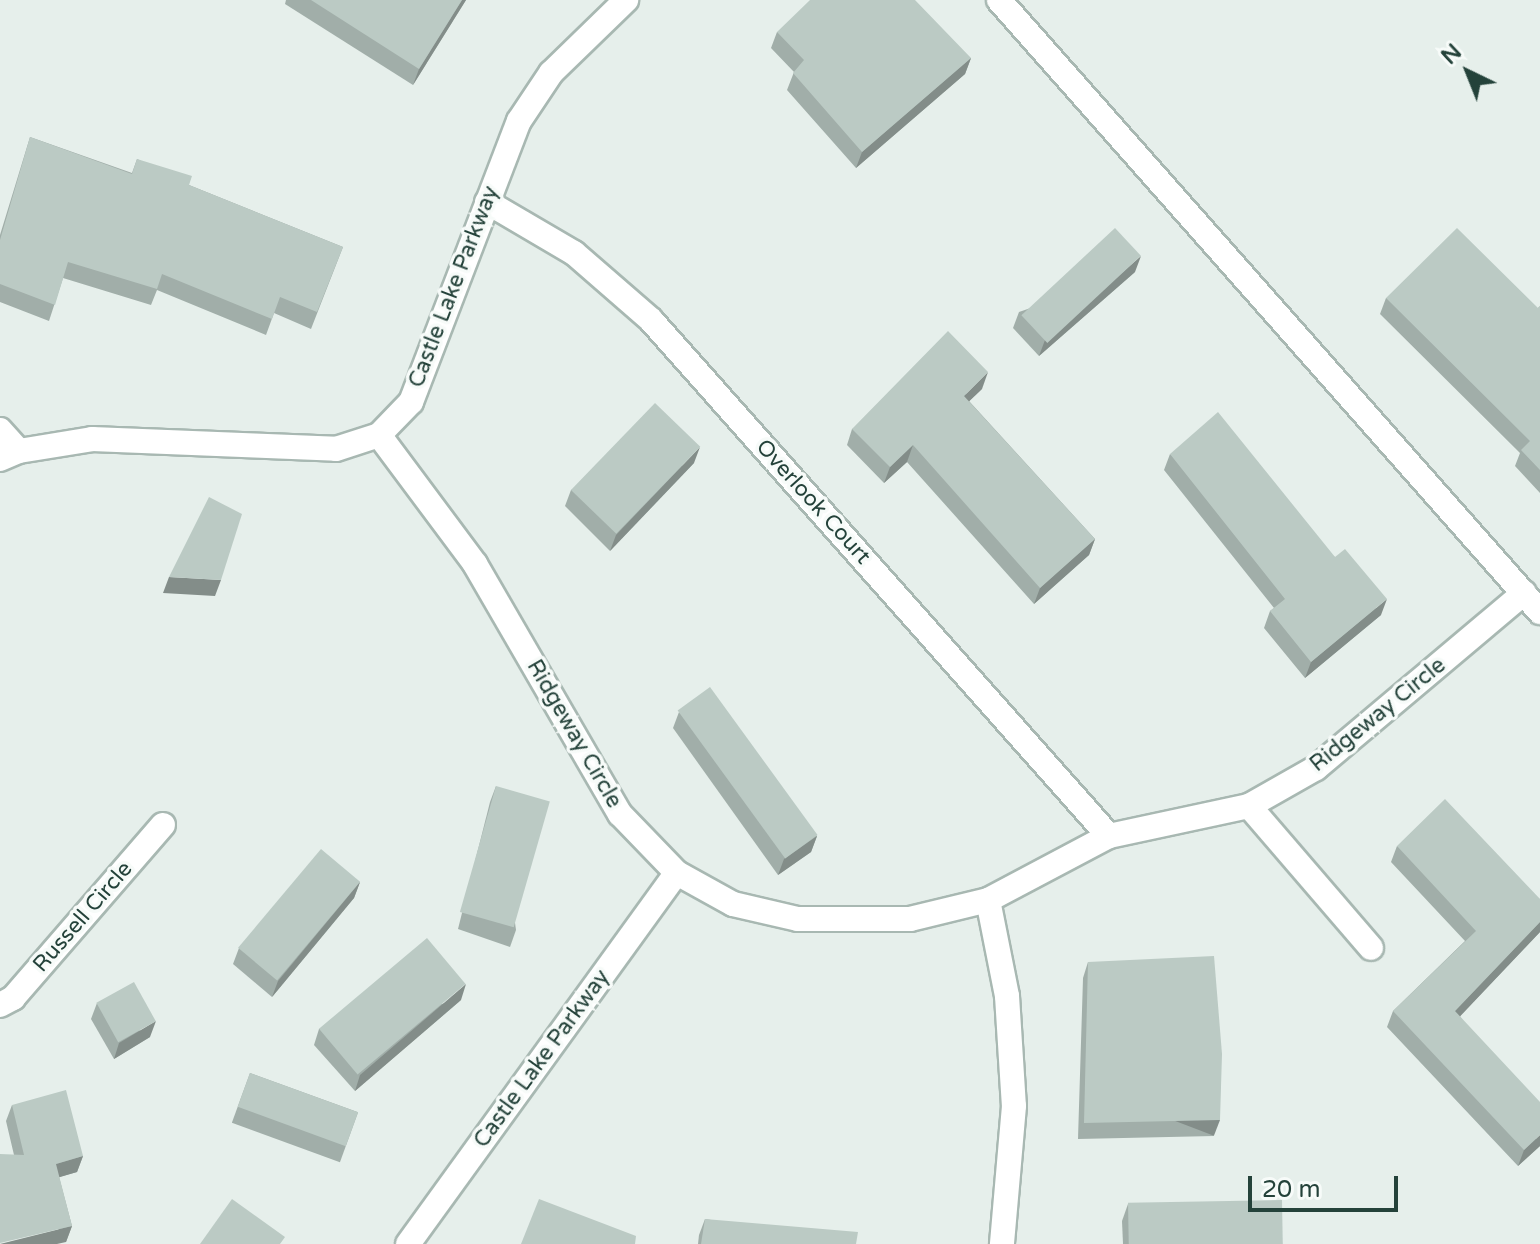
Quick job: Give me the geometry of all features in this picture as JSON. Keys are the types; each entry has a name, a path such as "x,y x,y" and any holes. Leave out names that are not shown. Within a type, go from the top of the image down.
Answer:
{"street":[{"name":"Castle Lake Parkway","path":"9,455 92,439 336,449 379,435 411,402 519,121 551,73 626,0"},
{"path":"999,0 1540,612"},
{"name":"Overlook Court","path":"487,202 574,253 651,320 1109,836"},
{"path":"0,430 9,455"},
{"name":"Ridgeway Circle","path":"379,435 475,564 620,814 677,873 733,904 798,919 910,919 988,900 1109,836 1249,806 1316,768 1524,593"},
{"path":"1249,806 1371,948"},
{"name":"Russell Circle","path":"0,1005 13,998 163,825"},
{"name":"Castle Lake Parkway","path":"408,1244 677,873"},
{"path":"988,900 1007,996 1014,1106 1002,1244"}],"building":[{"path":"311,0 462,0 419,69"},
{"path":"810,0 915,0 971,58 862,152 793,73 804,60 777,32"},
{"path":"30,137 132,174 137,159 192,176 189,185 343,247 317,312 280,297 272,319 162,274 157,289 68,262 55,305 0,284 0,240"},
{"path":"1115,228 1141,256 1047,343 1021,315"},
{"path":"1457,228 1538,308 1540,306 1540,470 1521,450 1530,441 1386,298"},
{"path":"948,331 988,372 964,396 1095,539 1040,588 913,445 890,467 852,429"},
{"path":"655,403 700,447 616,534 571,490"},
{"path":"1218,412 1335,557 1345,549 1387,599 1311,662 1270,611 1285,599 1170,454"},
{"path":"209,497 242,514 221,580 169,577"},
{"path":"710,687 818,835 785,859 678,711"},
{"path":"496,786 550,801 514,927 460,912"},
{"path":"1445,799 1540,899 1540,922 1455,1011 1540,1102 1540,1135 1524,1150 1393,1011 1476,931 1397,846"},
{"path":"321,849 360,882 277,981 238,948"},
{"path":"427,938 466,984 358,1075 319,1029"},
{"path":"1214,956 1222,1054 1220,1120 1084,1123 1088,962"},
{"path":"134,982 156,1021 118,1042 96,1003"},
{"path":"250,1073 358,1112 346,1146 238,1107"},
{"path":"66,1090 83,1156 56,1164 72,1226 0,1243 0,1154 24,1155 12,1105"},
{"path":"232,1199 285,1237 280,1244 200,1244"},
{"path":"539,1199 636,1236 635,1244 521,1244"},
{"path":"1282,1200 1283,1244 1129,1244 1128,1203"},
{"path":"705,1219 858,1232 856,1244 701,1244"}]}
